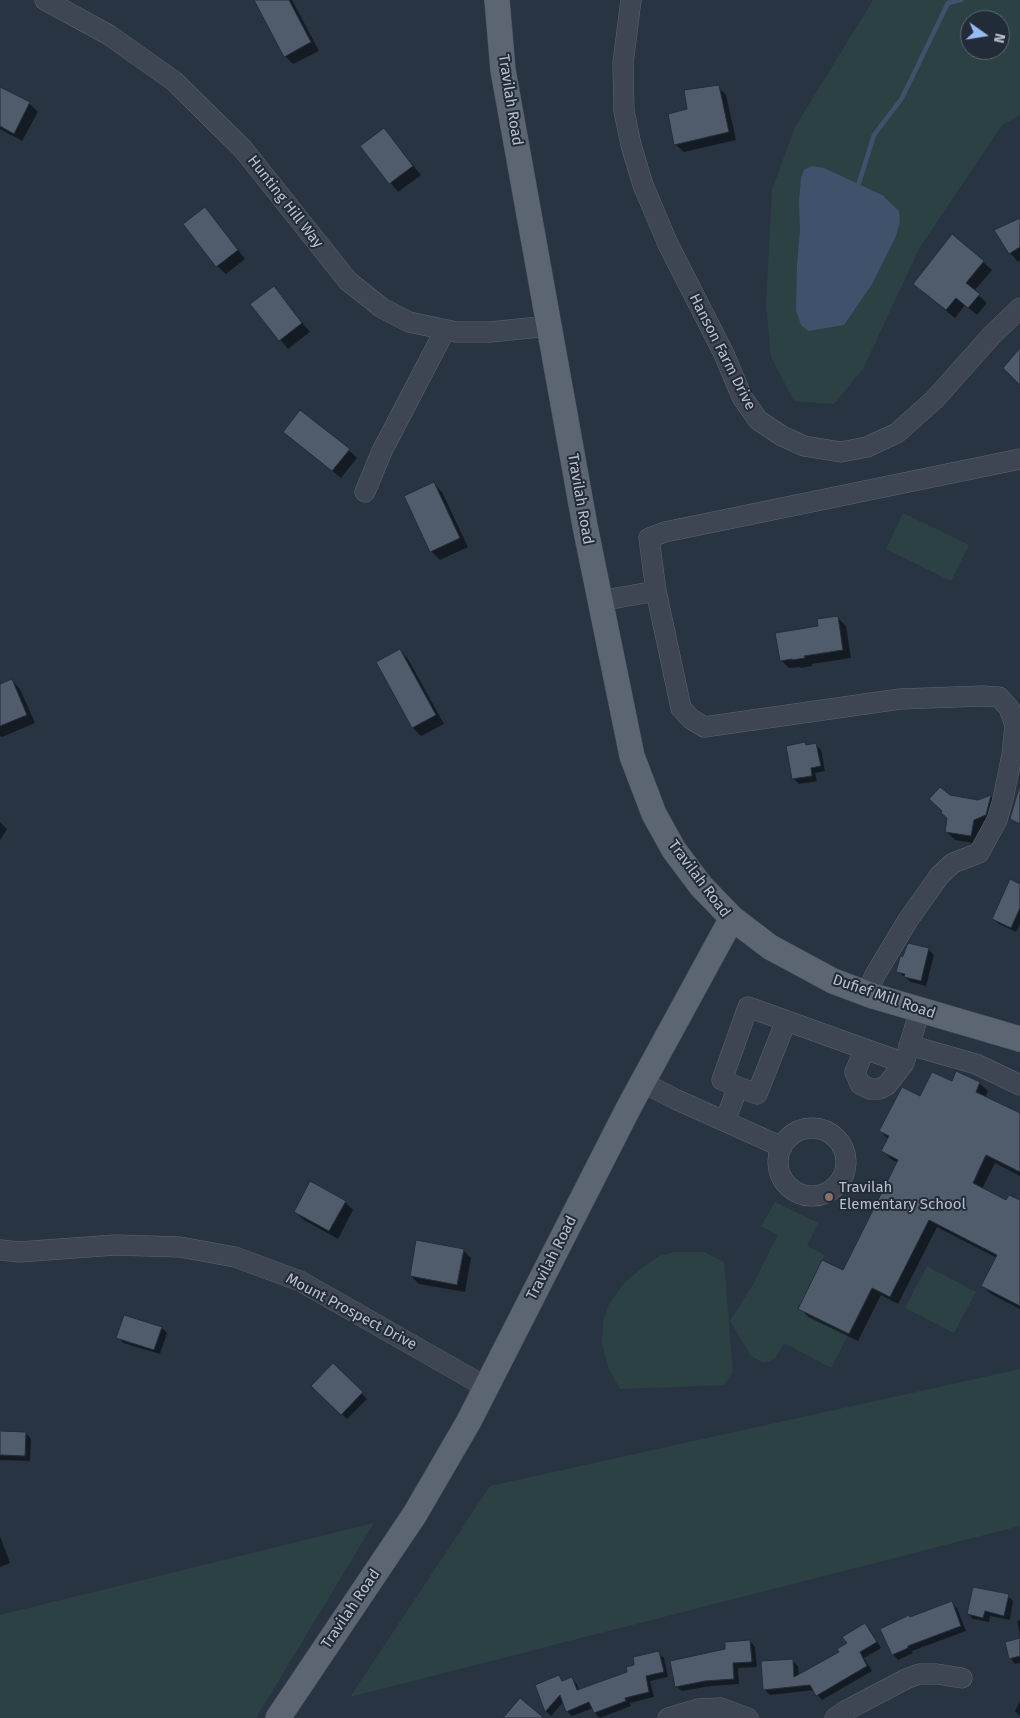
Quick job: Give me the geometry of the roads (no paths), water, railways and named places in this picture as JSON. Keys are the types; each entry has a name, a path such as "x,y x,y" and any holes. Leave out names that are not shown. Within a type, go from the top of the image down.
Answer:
{"main road":[{"name":"Travilah Road","path":"278,1718 415,1514 469,1421 642,1082 732,918 701,886 674,850 654,814 632,756 585,526 503,70 497,0"},
{"name":"Dufief Mill Road","path":"732,918 770,947 833,981 867,994 1020,1039"}],"street":[{"name":"Hunting Hill Way","path":"45,0 109,35 174,81 243,149 348,281 382,308 409,322 456,332 490,332 549,326"},
{"name":"Hanson Farm Drive","path":"631,0 623,63 624,111 631,146 642,184 668,244 724,354 742,397 758,420 782,436 804,446 841,452 867,447 897,433 934,399 992,335 1020,308"},
{"path":"365,492 382,451 445,330"},
{"path":"867,994 875,976 908,920 940,875 953,863 979,853 997,820 1004,799 1016,725 1009,708 999,697 900,699 704,727 691,719 681,708 656,591 649,538 665,532 1020,459"},
{"path":"600,600 656,591"},
{"path":"786,1021 757,1094 722,1080 748,1008 786,1021 865,1049 976,1064 1020,1085"},
{"path":"865,1049 856,1072 860,1084 870,1089 879,1090 886,1085 906,1054 920,1010"},
{"path":"642,1082 675,1099 782,1147"},
{"path":"725,1121 738,1087"},
{"name":"Mount Prospect Drive","path":"0,1250 19,1252 124,1245 180,1247 235,1257 300,1281 486,1387"},
{"path":"835,1718 919,1674 937,1674 962,1678"},
{"path":"668,1718 698,1710 721,1708 748,1718"}],"water":[{"path":"811,166 824,168 882,195 899,211 900,222 896,236 872,284 844,325 808,331 801,325 796,310 801,178 804,170"}],"waterway":[{"path":"859,183 874,135 902,98 948,3 961,0"}],"place":[{"name":"Travilah Elementary School","path":"829,1197"}]}
